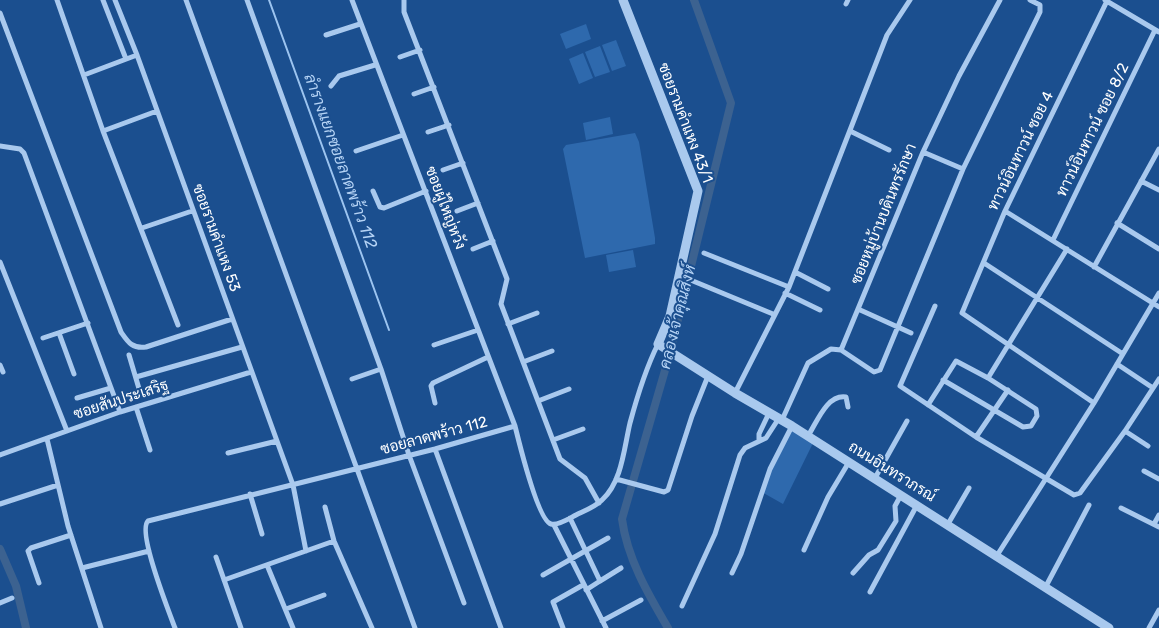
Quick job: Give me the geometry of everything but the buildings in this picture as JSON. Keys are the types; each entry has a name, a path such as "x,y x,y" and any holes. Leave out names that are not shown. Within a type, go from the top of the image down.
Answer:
{"street":[{"path":"57,0 178,325"},
{"path":"103,0 126,59"},
{"name":"ซอยรามคำแหง 53","path":"115,0 137,55 192,211 278,441 293,485 306,551"},
{"path":"186,0 415,628"},
{"path":"247,0 381,369 409,456 464,603"},
{"name":"ซอยผู้ใหญ่หวัง","path":"352,0 515,426"},
{"path":"404,0 404,12 507,278 501,304 560,459 585,478 599,503"},
{"name":"ซอยรามคำแหง 43/1","path":"623,0 698,191 662,346"},
{"path":"735,393 773,314 789,287 887,35 910,0"},
{"name":"ซอยหมู่บ้านบดินทรรักษา","path":"841,350 923,152 959,76 1000,0"},
{"path":"682,606 715,534 740,455 745,448 766,438 780,419 808,363 831,349 841,350 877,372 963,169 1040,12 1040,5 1030,0"},
{"path":"1106,1 1157,31"},
{"name":"ทาวน์อินทาวน์ ซอย 4","path":"1007,345 962,313 1005,211 1106,1"},
{"path":"0,13 121,332 130,345 136,348 146,346 232,319"},
{"path":"326,35 360,24"},
{"name":"ทาวน์อินทาวน์ ซอย 8/2","path":"1053,240 1157,31"},
{"path":"400,57 420,50"},
{"path":"84,75 137,55"},
{"path":"332,86 339,76 376,65"},
{"path":"414,94 434,87"},
{"path":"104,130 157,111"},
{"path":"428,132 449,125"},
{"path":"850,130 889,150"},
{"path":"356,151 403,135"},
{"path":"0,146 20,149 24,153 120,412"},
{"path":"1094,267 1141,181 1157,158 1159,149"},
{"path":"923,152 963,169"},
{"path":"443,170 463,163"},
{"path":"1141,181 1159,190"},
{"path":"373,191 380,206 384,208 426,191"},
{"path":"457,211 478,203"},
{"path":"142,228 192,211"},
{"path":"1005,211 1159,307"},
{"path":"1118,223 1159,249"},
{"path":"473,248 493,241"},
{"path":"988,378 1067,249"},
{"path":"704,253 789,287"},
{"path":"0,262 67,431"},
{"path":"984,263 1123,354"},
{"path":"795,272 828,289"},
{"path":"693,281 773,314"},
{"path":"785,293 820,310"},
{"path":"996,557 1094,403 1159,293"},
{"path":"935,306 900,383 902,389 976,437 1074,495 1080,493 1125,431 1159,379"},
{"path":"858,309 911,333"},
{"path":"508,324 537,313"},
{"path":"43,338 88,323"},
{"path":"434,345 478,330"},
{"path":"59,333 74,374"},
{"path":"1007,345 1094,403"},
{"path":"136,377 242,346"},
{"path":"554,525 599,503 616,479 631,420 662,346"},
{"name":"ถนนอินทราภรณ์","path":"662,346 735,393 792,426 917,504 996,557 1110,628"},
{"path":"523,362 552,352"},
{"path":"129,355 140,392"},
{"path":"435,403 431,386 433,383 488,357"},
{"path":"928,405 943,380 954,362 958,360 1036,409 1037,416 1030,426 1023,427 943,380"},
{"path":"1118,364 1153,388"},
{"path":"0,365 3,372"},
{"path":"352,379 381,369"},
{"name":"ซอยสันประเสริฐ","path":"0,454 120,412 252,372"},
{"path":"616,479 664,492 668,490 708,376"},
{"path":"77,398 111,388"},
{"path":"538,401 569,389"},
{"path":"976,437 1008,390"},
{"path":"808,436 832,400 838,396 846,397 848,406"},
{"path":"136,407 150,450"},
{"path":"759,440 759,434 769,413"},
{"path":"875,478 907,421"},
{"path":"515,426 545,520 554,525 569,559 606,628"},
{"name":"ซอยลาดพร้าว 112","path":"175,628 149,551 144,529 148,521 250,494 409,456 515,426"},
{"path":"732,573 742,554 770,469 792,426"},
{"path":"553,440 583,429"},
{"path":"1125,431 1148,446"},
{"path":"47,439 71,535 101,628"},
{"path":"228,453 278,441"},
{"path":"435,449 501,628"},
{"path":"804,550 828,497 849,462"},
{"path":"1144,471 1159,478"},
{"path":"0,504 58,485"},
{"path":"948,524 969,488"},
{"path":"250,494 262,534"},
{"path":"853,572 869,555 878,550 896,521 895,506 901,494"},
{"path":"870,592 917,504"},
{"path":"1045,588 1089,505"},
{"path":"325,507 334,541 372,628"},
{"path":"1121,508 1156,525 1159,515"},
{"path":"570,518 600,581"},
{"path":"39,583 28,551 31,548 71,535"},
{"path":"543,575 608,538"},
{"path":"224,580 334,541"},
{"path":"82,568 149,551"},
{"path":"216,557 241,628"},
{"path":"267,565 293,628"},
{"path":"563,628 553,602 600,581 621,568"},
{"path":"286,609 324,595"},
{"path":"0,603 12,598"},
{"path":"602,621 641,600"},
{"path":"1149,628 1159,610"}],"shaded area":[{"path":"586,24 591,39 566,49 560,34"},
{"path":"616,40 626,66 612,71 602,45"},
{"path":"600,46 610,72 595,77 585,52"},
{"path":"583,53 593,78 579,84 569,59"},
{"path":"610,117 613,134 586,140 583,123"},
{"path":"635,133 639,142 655,244 585,258 563,149 566,145"},
{"path":"633,250 636,267 609,272 606,255"},
{"path":"792,426 814,441 783,504 760,491"}],"waterway":[{"name":"ลำรางแยกซอยลาดพร้าว 112","path":"269,0 389,330"},
{"name":"คลองเจ้าคุณสิงห์","path":"668,628 633,562 622,519 668,360 731,103 694,0"},
{"path":"0,549 16,586 26,628"}]}
